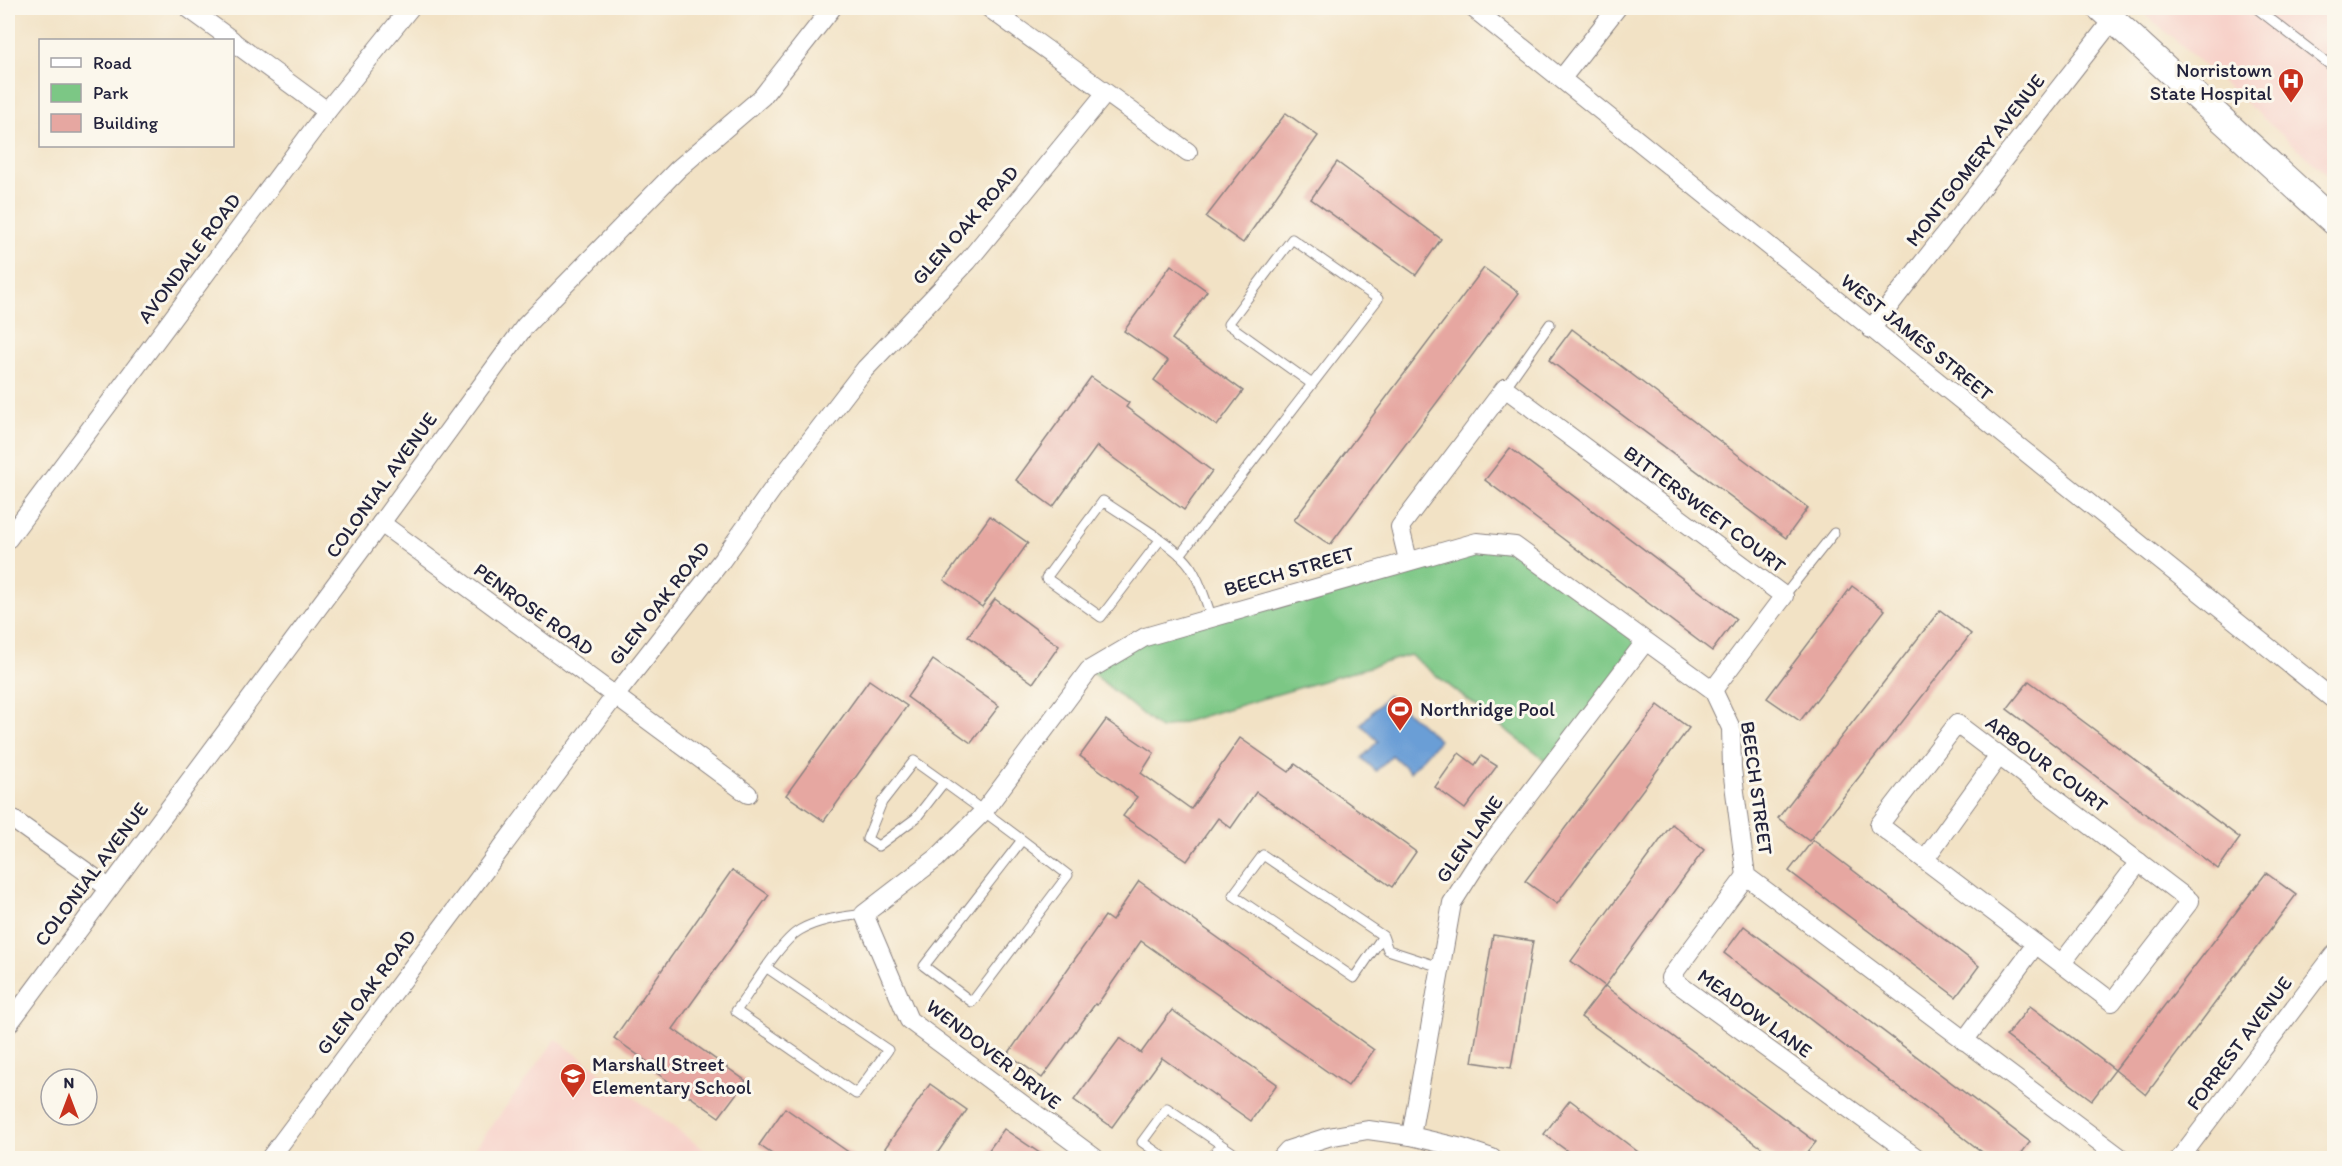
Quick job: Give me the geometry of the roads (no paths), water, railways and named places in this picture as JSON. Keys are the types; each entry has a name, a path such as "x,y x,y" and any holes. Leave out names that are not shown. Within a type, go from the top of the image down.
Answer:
{"street":[{"path":"188,8 229,39"},
{"name":"AVONDALE ROAD","path":"8,539 327,111 411,8"},
{"name":"COLONIAL AVENUE","path":"8,1025 525,326 678,169 762,97 832,8"},
{"path":"989,8 1188,152"},
{"name":"WEST JAMES STREET","path":"1473,8 2334,700"},
{"path":"1562,78 1617,8"},
{"path":"2107,13 2334,222"},
{"name":"MONTGOMERY AVENUE","path":"1871,329 2107,13"},
{"path":"234,42 327,111"},
{"name":"GLEN OAK ROAD","path":"270,1158 615,696 722,560 772,490 865,369 968,261 1106,94"},
{"path":"1407,560 1400,527 1505,388"},
{"name":"BITTERSWEET COURT","path":"1505,388 1784,596 1713,690"},
{"name":"PENROSE ROAD","path":"381,523 748,795"},
{"name":"BEECH STREET","path":"984,811 1089,670 1145,638 1407,560 1476,542 1515,546 1713,690 1731,728 1732,769 1746,876 2121,1158"},
{"name":"GLEN LANE","path":"1411,1136 1452,903 1482,856 1645,642"},
{"name":"ARBOUR COURT","path":"1957,724 2190,901 2112,1002 1924,859 1880,825 1957,724"},
{"path":"1924,859 1999,756"},
{"path":"864,914 937,858 984,811"},
{"path":"8,816 108,888"},
{"path":"2061,963 2139,862"},
{"name":"MEADOW LANE","path":"1746,876 1670,978 1917,1158"},
{"name":"WENDOVER DRIVE","path":"864,914 909,1020 1095,1158"},
{"path":"1964,1041 2036,944"},
{"name":"FORREST AVENUE","path":"2180,1158 2334,955"},
{"path":"1281,1158 1288,1150 1328,1137 1368,1130 1411,1136 1492,1158"}],"lane":[{"path":"2256,8 2334,68"},
{"path":"1180,555 1378,299 1292,239 1228,324 1312,384"},
{"path":"1505,388 1550,324"},
{"path":"1160,540 1101,617 1046,578 1103,501 1160,540 1190,565 1204,591 1212,618"},
{"path":"1784,596 1834,533"},
{"path":"944,783 916,818 878,846 867,839 882,802 914,761 984,811 1068,875 972,1002 924,966 1022,840"},
{"path":"1383,936 1354,978 1233,895 1263,855 1383,936 1388,950 1440,968"},
{"path":"767,968 888,1050 856,1094 736,1011 767,968 789,939 799,931 830,919 864,914"},
{"path":"1165,1158 1142,1142 1167,1108 1241,1158"},
{"path":"1211,1158 1221,1146"}],"water":[{"name":"Northridge Pool","path":"1388,695 1439,740 1410,772 1392,755 1376,771 1362,758 1378,741 1361,724"}],"place":[{"name":"Norristown State Hospital","path":"2291,104"},
{"name":"Northridge Pool","path":"1400,732"},
{"name":"Marshall Street Elementary School","path":"573,1099"}]}
